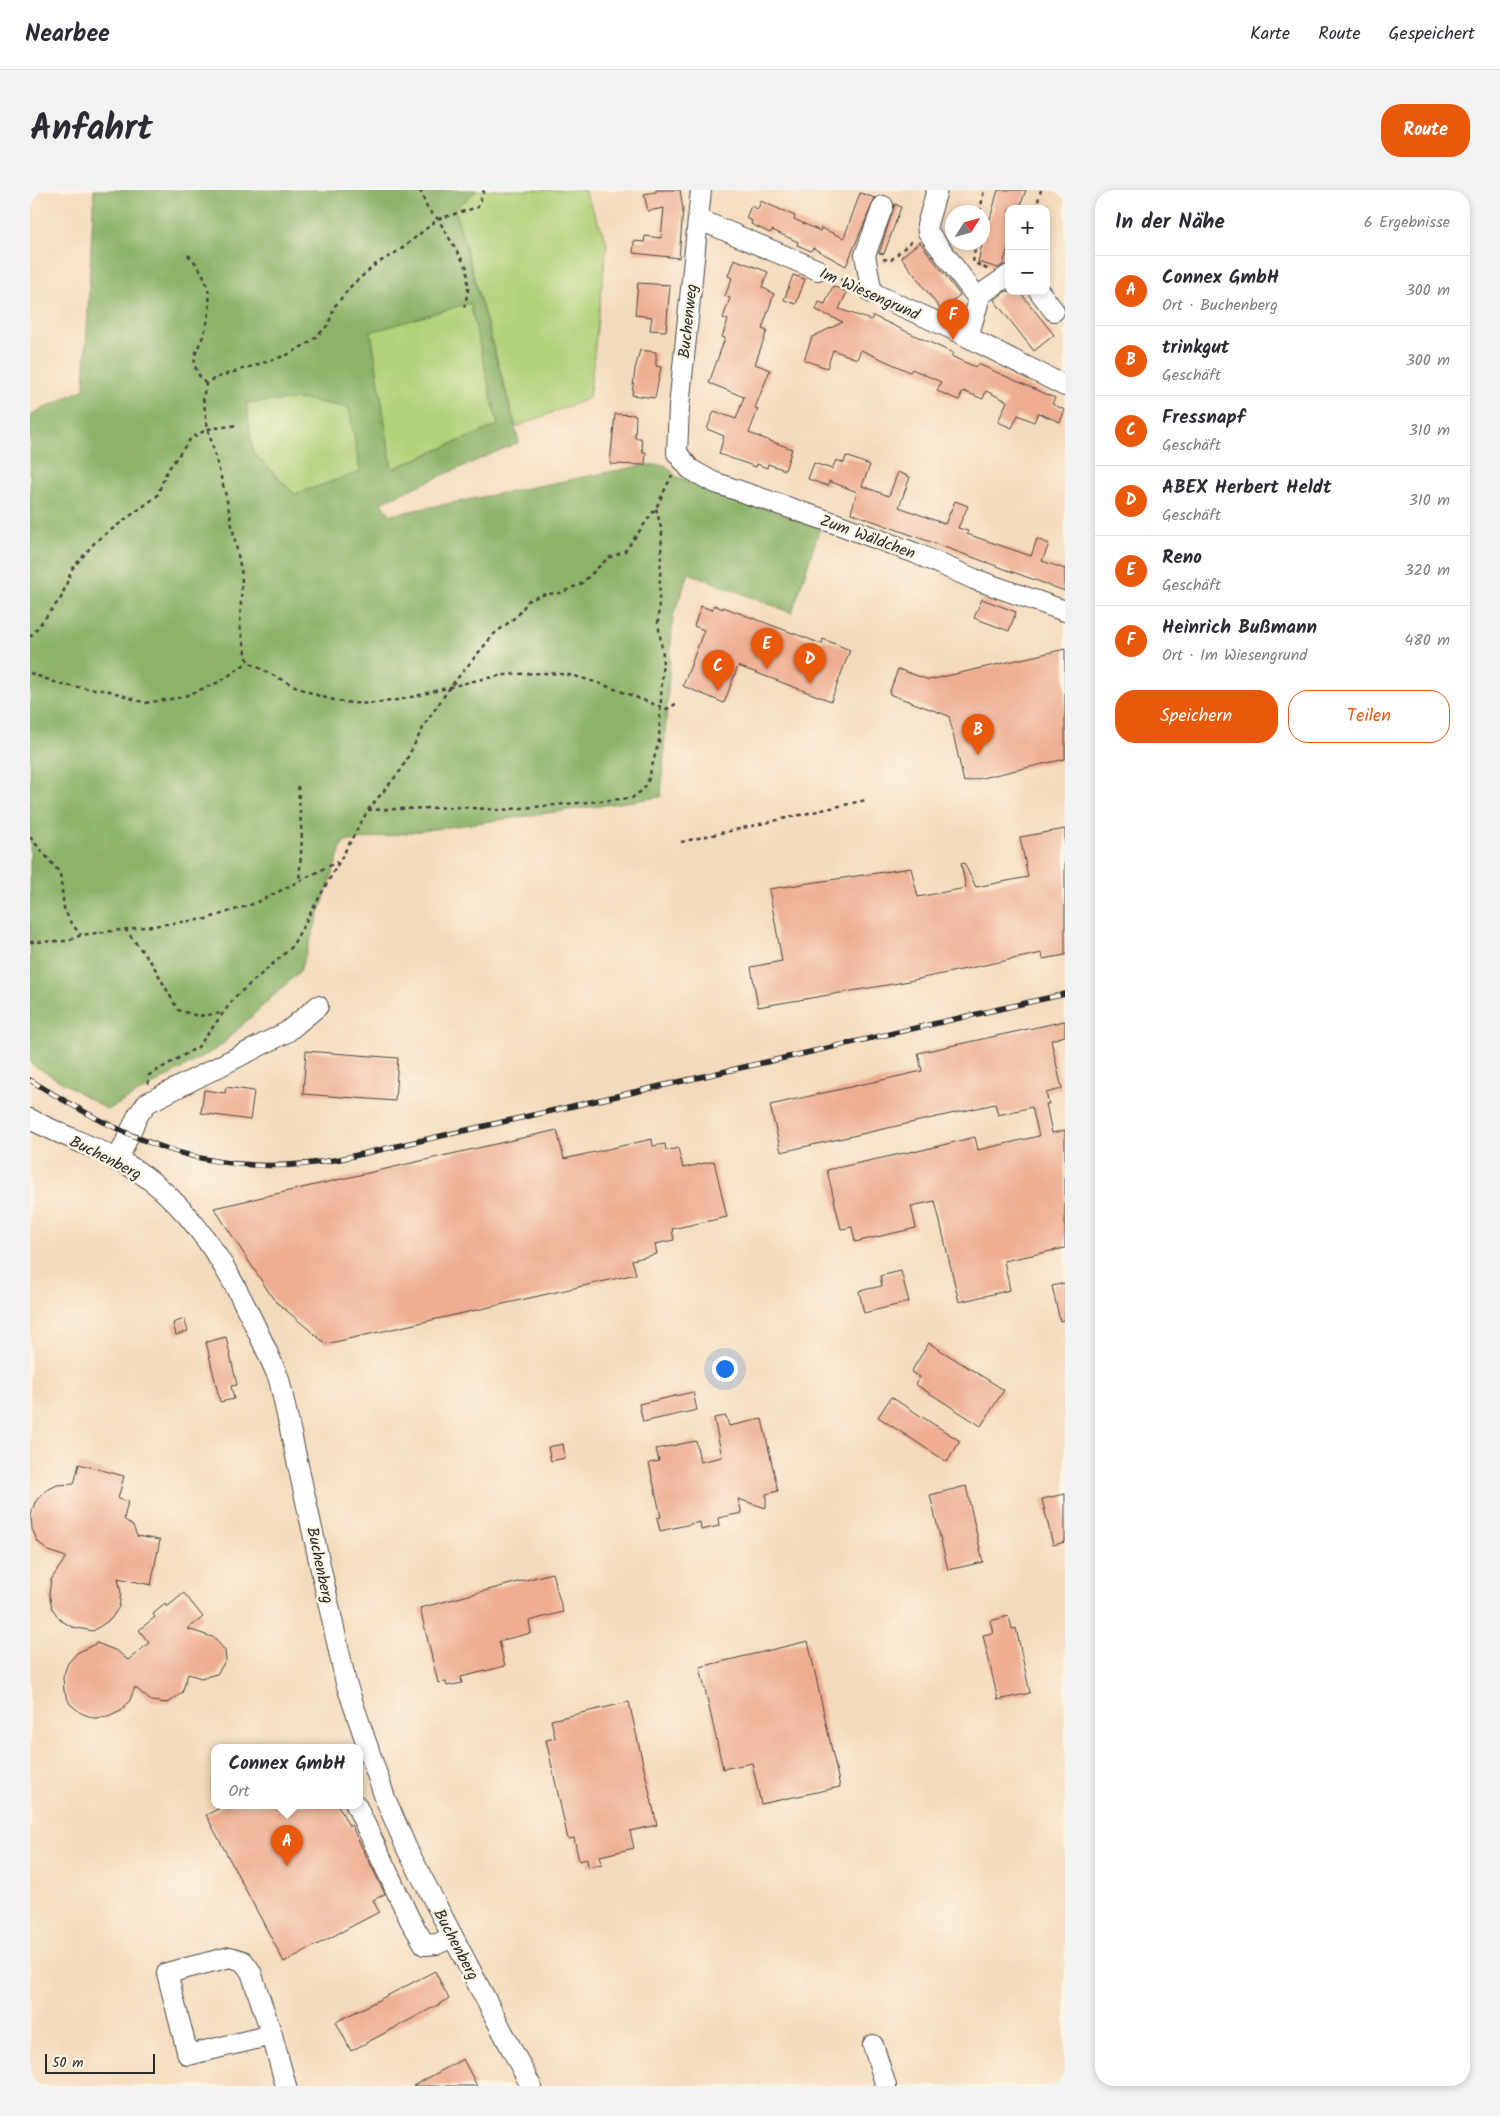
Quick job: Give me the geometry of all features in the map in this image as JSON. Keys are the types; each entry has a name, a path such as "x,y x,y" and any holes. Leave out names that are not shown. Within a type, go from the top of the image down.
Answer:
{"street":[{"name":"Buchenweg","path":"680,457 679,407 701,190"},
{"path":"937,190 927,230 930,238 977,298 978,303 968,338"},
{"path":"872,294 865,255 883,206"},
{"name":"Im Wiesengrund","path":"698,219 818,270"},
{"path":"977,298 1000,273"},
{"name":"Im Wiesengrund","path":"872,294 968,338 1065,386"},
{"path":"1043,295 1054,311"},
{"name":"Zum Wäldchen","path":"680,457 690,469 713,482 856,531 915,553 974,579 1065,611"},
{"path":"117,1160 138,1115 147,1103 288,1032 318,1006"},
{"name":"Buchenberg","path":"30,1119 117,1160 153,1184 175,1203 207,1240 259,1332 279,1379 346,1683 385,1798 408,1849 531,2086"},
{"path":"358,1809 410,1920 425,1944 437,1944 453,1937"},
{"path":"272,2035 188,2055 167,1973 230,1957 243,1961 251,1972 272,2035 286,2086"},
{"path":"873,2044 886,2086"}],"path":[{"path":"420,190 428,210 438,219 467,268 468,291 464,308"},
{"path":"248,662 240,626 242,575 226,496 208,429 203,398 206,384 215,378 287,355 312,341 328,325 335,306 352,285 376,264 400,250 438,219 478,207 484,190"},
{"path":"981,205 984,190"},
{"path":"1037,205 1041,190"},
{"path":"865,255 891,260 903,247 927,230"},
{"path":"975,250 973,262 1000,273"},
{"path":"188,255 200,266 210,298 210,314 195,358 199,377 206,384"},
{"name":"Im Wiesengrund","path":"818,270 872,294"},
{"path":"30,637 61,598 72,569 96,541 157,496 167,471 191,438 208,429 238,424"},
{"path":"147,1103 149,1075 198,1046 235,997 290,948 368,810 401,770 425,724 451,686 494,634 518,615 529,600 545,594 561,593 582,583 608,558 624,550 656,508 680,457"},
{"path":"368,810 460,807 500,810 632,798 644,789 651,773 659,741 663,655 658,623 662,532 656,508"},
{"path":"30,673 63,685 110,691 145,703 183,697 221,681 248,662"},
{"path":"248,662 292,684 339,702 376,702 412,697 487,677 518,674 572,676 667,709 680,702"},
{"path":"298,786 302,838 299,882"},
{"path":"681,842 866,800"},
{"path":"30,837 60,873 64,908 71,923 82,935"},
{"path":"30,942 68,941 82,935 206,918 256,903 339,862"},
{"path":"124,929 153,965 178,1010 198,1016 223,1013"}],"green space":[{"path":"94,190 477,190 455,209 519,442 381,502 390,515 645,465 665,465 677,477 820,528 792,613 689,573 673,616 661,797 343,842 300,971 218,1048 108,1110 30,1063 30,415 84,389","holes":["470,303 498,425 392,469 371,332","303,399 349,408 360,472 295,494 253,453 246,403"]},
{"path":"477,190 584,190 607,242 589,398 516,427 455,209"},
{"path":"470,303 498,425 392,469 371,331"},
{"path":"303,399 350,408 361,472 295,494 253,453 246,402"}],"building":[{"path":"656,190 680,190 683,209 679,258 633,253 634,241 644,242 645,236 661,238 664,208 648,211 644,194 656,192"},
{"path":"998,190 1026,190 1020,205 1005,205 1005,258 1003,265 998,268 978,262 981,250 990,250 990,219"},
{"path":"860,193 875,198 846,266 813,248 811,251 797,245 798,242 772,230 770,233 751,224 752,221 746,218 751,206 758,209 761,201 795,216 794,219 820,231 821,228 844,238"},
{"path":"895,204 901,207 884,254 879,253"},
{"path":"920,242 960,295 941,310 901,257"},
{"path":"734,259 768,272 762,287 774,294 762,329 767,331 755,364 770,370 755,408 758,409 749,433 792,449 785,470 768,464 767,468 757,464 756,467 719,454 724,436 707,429 714,411 736,419 744,397 709,383 725,338 722,337 728,320 723,318 730,298 725,296 732,278 728,276"},
{"path":"793,275 805,279 796,304 784,300"},
{"path":"638,283 670,285 666,331 650,330 652,317 635,315"},
{"path":"833,286 847,292 839,309 871,320 873,316 953,353 951,356 964,362 976,367 978,364 1055,398 1052,404 1065,410 1060,422 1038,413 1034,422 1018,415 1012,428 998,422 1007,401 986,391 983,399 963,391 959,400 937,391 941,382 912,369 910,372 861,350 857,359 833,350 827,368 804,360 812,337 843,322 816,310 819,302 825,304"},
{"path":"1005,292 1005,295 1022,295 1054,335 1034,351 994,300"},
{"path":"640,350 656,352 656,366 661,367 655,398 632,395 635,369"},
{"path":"615,414 636,415 635,438 641,438 643,452 646,452 645,465 610,464"},
{"path":"846,456 870,465 862,486 889,496 898,472 910,477 899,507 945,524 955,501 968,506 958,528 968,531 967,534 1031,556 1037,539 1049,544 1042,561 1065,569 1065,591 851,513 857,492 829,481 828,486 808,479 814,463 832,469 836,460 844,463"},
{"path":"982,599 1016,612 1009,631 974,618"},
{"path":"714,605 822,644 823,639 850,650 831,701 738,666 724,703 683,686 704,630 694,626 701,606 712,610"},
{"path":"1065,649 1065,759 964,782 949,716 889,694 898,669 929,680"},
{"path":"1065,829 1065,955 1043,959 1042,953 899,983 758,1007 751,967 782,961 769,889 911,868 918,897 966,888 961,864 964,863 976,887 1028,877 1020,837"},
{"path":"1065,1021 1065,1036 1051,1040 1062,1089 1046,1093 1049,1104 1046,1104 1052,1133 1065,1130 1065,1248 1004,1261 1010,1290 959,1302 935,1201 911,1206 916,1228 855,1242 852,1227 841,1229 827,1170 975,1137 978,1150 1039,1136 1032,1107 998,1115 995,1104 781,1152 770,1105 922,1071 918,1053"},
{"path":"306,1051 398,1058 395,1101 303,1094"},
{"path":"226,1087 254,1091 250,1120 201,1113 204,1090 225,1093"},
{"path":"557,1130 564,1159 652,1139 653,1146 665,1144 666,1151 678,1148 683,1168 714,1161 727,1217 672,1229 674,1240 655,1244 657,1254 632,1260 636,1274 326,1344 274,1300 214,1208"},
{"path":"901,1271 909,1302 864,1313 859,1291 882,1286 880,1276"},
{"path":"1065,1283 1065,1320 1060,1321 1052,1286"},
{"path":"184,1319 188,1331 176,1335 173,1323"},
{"path":"226,1337 237,1385 231,1386 234,1399 220,1402 206,1342"},
{"path":"929,1343 1004,1390 981,1426 915,1384 920,1377 911,1372"},
{"path":"693,1392 697,1410 643,1422 639,1404"},
{"path":"891,1397 960,1441 947,1462 878,1417"},
{"path":"726,1416 729,1426 762,1419 778,1491 766,1494 766,1508 738,1499 742,1513 718,1518 719,1526 701,1530 700,1522 660,1531 657,1518 661,1517 649,1463 659,1461 656,1449 696,1441 700,1462 722,1457 714,1418"},
{"path":"563,1444 565,1458 551,1461 548,1447"},
{"path":"79,1464 124,1476 118,1499 128,1501 124,1519 133,1526 137,1536 160,1540 151,1585 118,1578 121,1593 119,1607 111,1619 93,1631 72,1627 60,1620 52,1608 49,1594 51,1580 66,1557 48,1551 38,1542 32,1529 31,1515 35,1502 45,1491 57,1485 74,1484"},
{"path":"966,1486 983,1562 948,1570 930,1495"},
{"path":"1065,1494 1065,1542 1053,1545 1042,1499"},
{"path":"552,1573 563,1612 529,1621 531,1633 499,1641 505,1666 461,1677 462,1683 447,1686 446,1682 438,1683 420,1608"},
{"path":"184,1593 203,1617 188,1629 215,1638 225,1651 226,1660 217,1674 201,1678 188,1674 182,1693 168,1703 151,1701 135,1687 130,1700 121,1711 108,1717 94,1718 81,1713 70,1704 64,1691 63,1677 68,1663 77,1653 97,1643 117,1651 128,1660 149,1643 139,1630 155,1617 153,1614 165,1604 167,1607"},
{"path":"1009,1616 1012,1629 1016,1628 1030,1693 998,1700 983,1635 993,1633 990,1621"},
{"path":"808,1641 840,1787 761,1804 752,1763 723,1769 700,1667"},
{"path":"629,1702 657,1825 630,1831 634,1848 600,1856 602,1864 588,1867 587,1859 579,1861 574,1838 568,1839 546,1740 555,1738 551,1720"},
{"path":"218,1809 340,1809 349,1826 351,1825 385,1894 373,1900 379,1912 284,1962 206,1815"},
{"path":"435,1971 449,1999 351,2051 336,2022"},
{"path":"463,2059 477,2086 413,2086"}],"railway":[{"path":"30,1080 105,1123 141,1139 178,1152 215,1161 254,1165 295,1165 340,1159 1065,994"}],"place":[{"name":"Heinrich Bußmann","path":"953,340"},
{"name":"Reno","path":"767,669"},
{"name":"ABEX Herbert Heldt","path":"810,684"},
{"name":"Fressnapf","path":"718,691"},
{"name":"trinkgut","path":"978,755"},
{"name":"Connex GmbH","path":"287,1866"}]}
